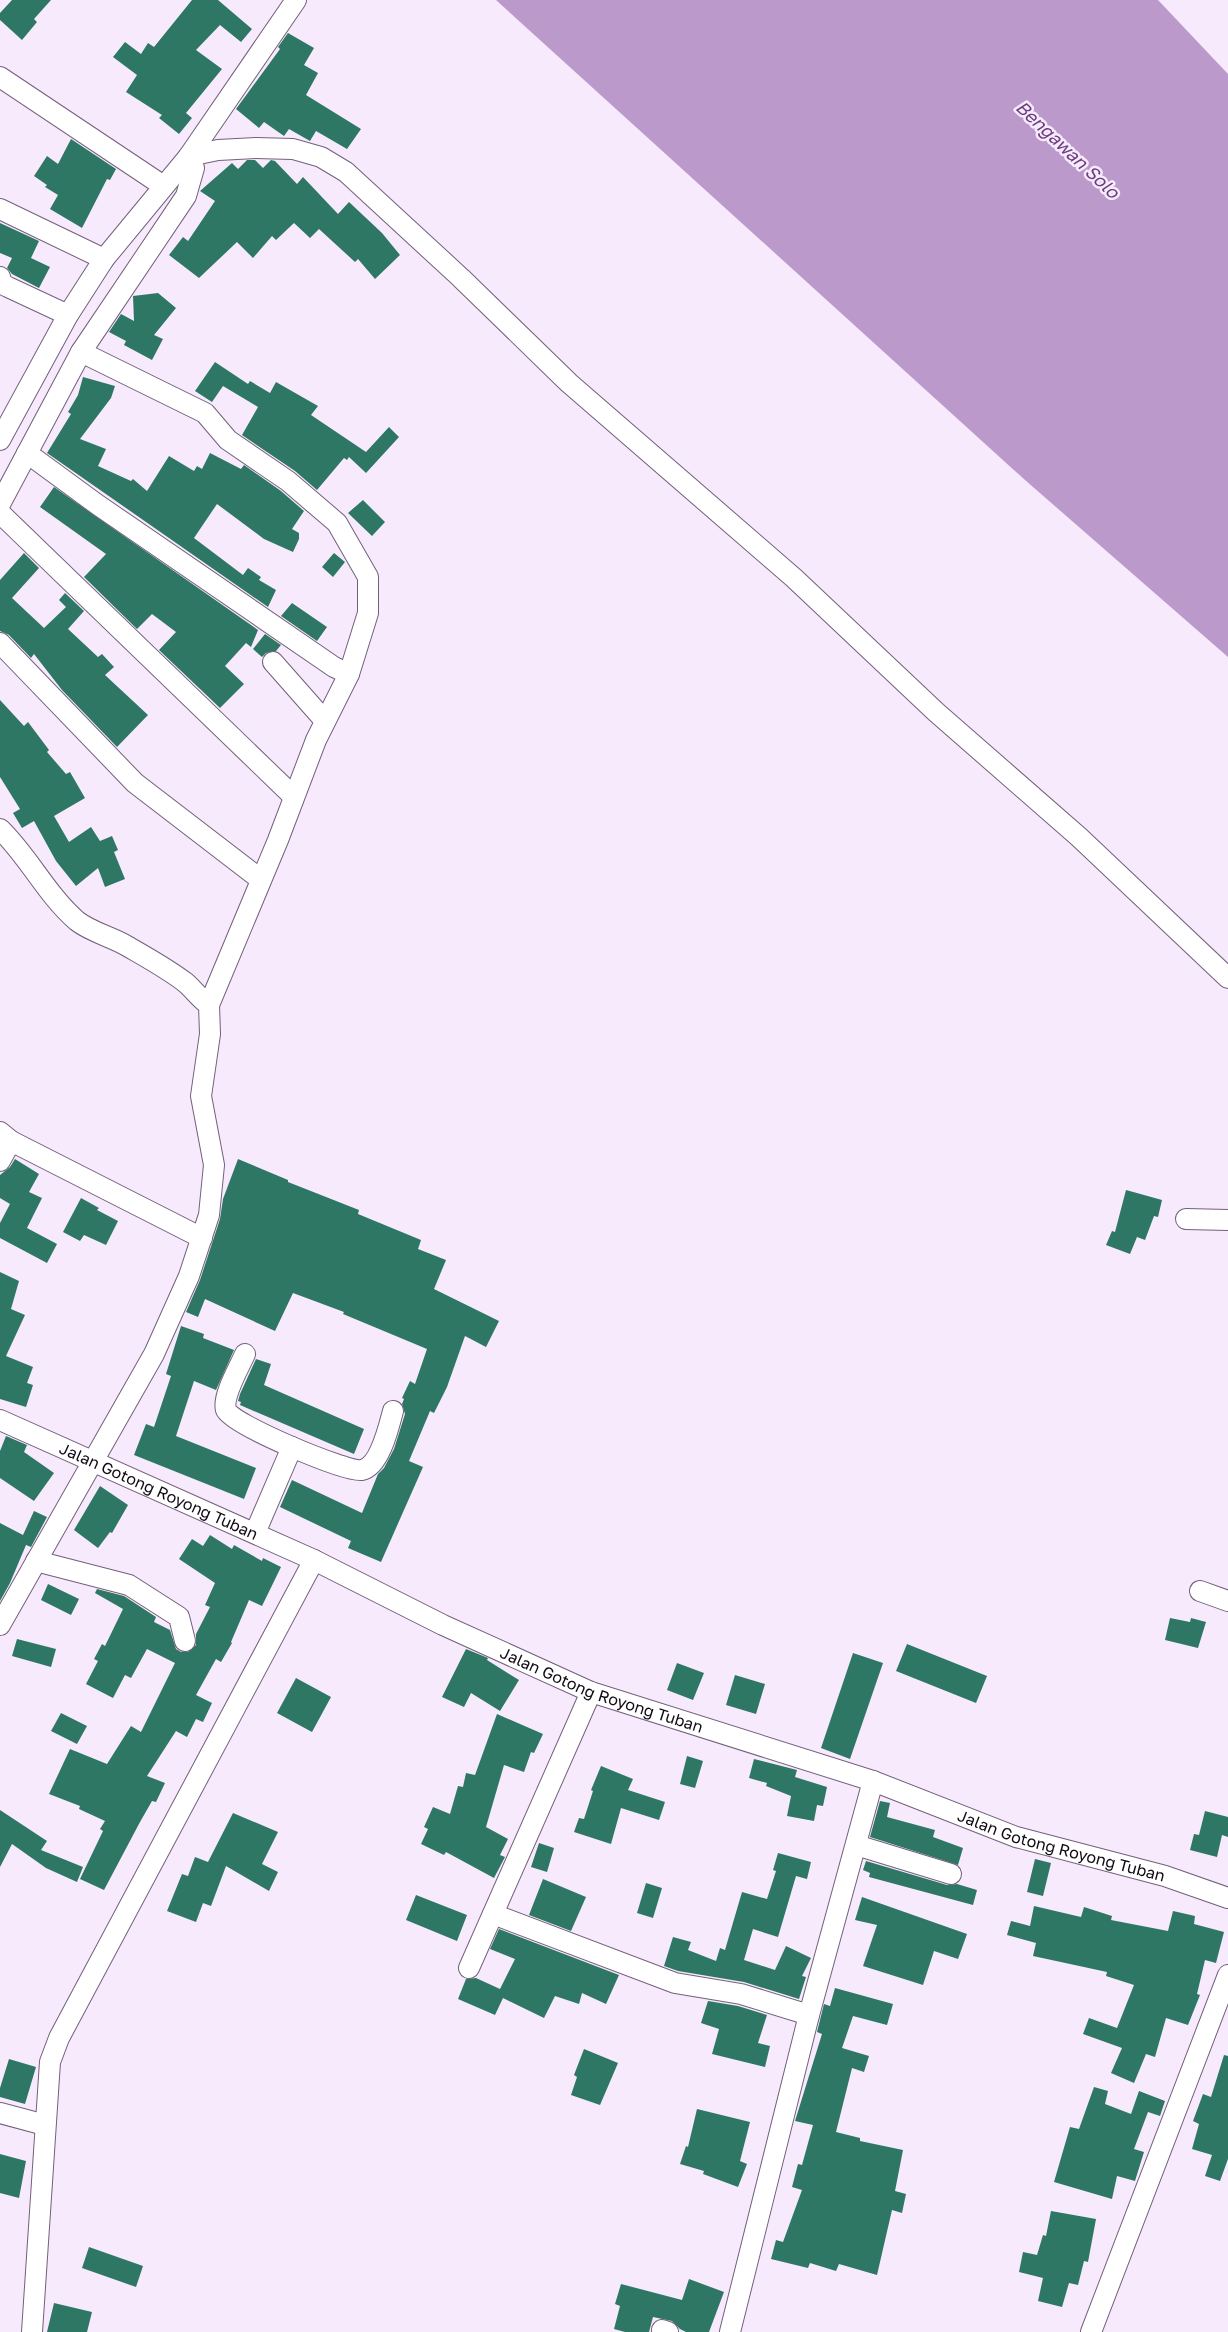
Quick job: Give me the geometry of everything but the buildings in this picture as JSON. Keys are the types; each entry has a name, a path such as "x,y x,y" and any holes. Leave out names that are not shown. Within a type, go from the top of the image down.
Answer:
{"street":[{"path":"0,440 68,315 104,259 162,185 189,156 296,0"},
{"path":"0,76 162,185"},
{"path":"189,156 218,150 293,149 321,157 346,172 461,278 569,384 794,578 936,712 1079,837 1228,978"},
{"path":"0,504 81,352 186,196 194,168 189,156"},
{"path":"0,209 104,259"},
{"path":"0,277 2,284 68,315"},
{"path":"0,1625 154,1354 189,1276 209,1215 214,1165 201,1096 210,1034 209,1005 278,840 293,796 325,721 350,674 368,613 368,577 337,523 288,481 228,441 205,413 81,352"},
{"path":"27,453 98,505 334,667 350,674"},
{"path":"0,513 293,796"},
{"path":"0,643 135,783 260,879"},
{"path":"273,662 325,721"},
{"path":"0,829 19,848 48,891 79,922 123,944 186,983 209,1005"},
{"path":"0,1161 5,1137 202,1238"},
{"path":"1185,1219 1228,1220"},
{"path":"245,1354 225,1399 228,1415 292,1447 349,1468 362,1470 373,1463 376,1458 393,1411"},
{"name":"Jalan Gotong Royong Tuban","path":"0,1420 314,1560 443,1625 591,1692 873,1781 1016,1837 1165,1876 1228,1898"},
{"path":"255,1533 292,1447"},
{"path":"32,2332 50,2062 59,2037 314,1560"},
{"path":"36,1561 129,1585 179,1617 185,1641"},
{"path":"1200,1591 1228,1601"},
{"path":"469,1968 591,1692"},
{"path":"730,2332 809,2015 873,1781"},
{"path":"856,1845 951,1874"},
{"path":"493,1914 675,1983 741,1994 809,2015"},
{"path":"1091,2332 1228,1975"},
{"path":"0,2113 45,2125"}],"water":[{"name":"Bengawan Solo","path":"496,0 1158,0 1228,74 1228,657 1025,480"}]}
